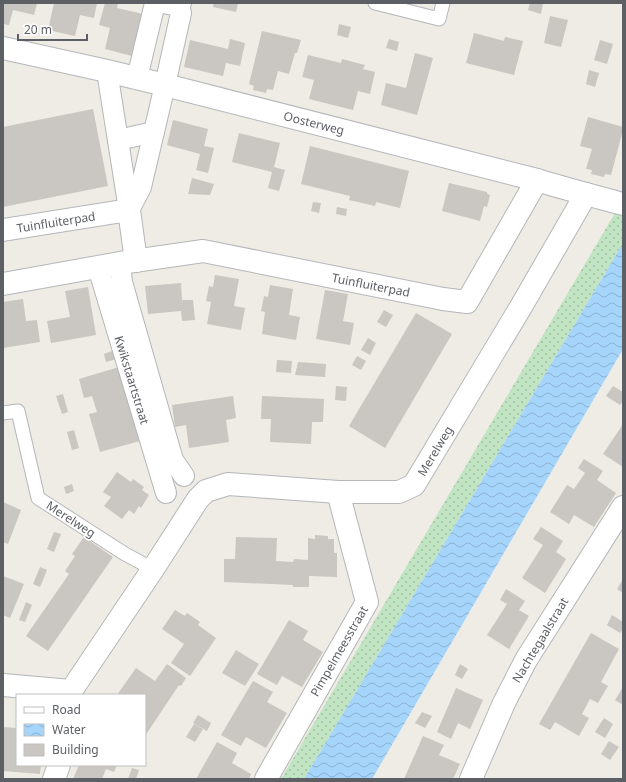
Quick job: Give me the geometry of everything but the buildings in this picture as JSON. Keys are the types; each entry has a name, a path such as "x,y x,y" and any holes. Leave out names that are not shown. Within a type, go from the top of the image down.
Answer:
{"street":[{"path":"137,78 155,3"},
{"path":"129,210 141,187 181,13 174,4"},
{"name":"Oosterweg","path":"3,48 165,85 537,180 623,204"},
{"path":"107,71 129,210 128,262"},
{"path":"118,140 154,132"},
{"name":"Tuinfluiterpad","path":"3,284 128,262 203,251 443,299 467,302 537,180"},
{"name":"Merelweg","path":"3,685 70,693 153,570 198,498 206,491 228,484 338,492 399,492 414,485 522,305 586,194"},
{"name":"Tuinfluiterpad","path":"3,230 129,210"},
{"name":"Kwikstaartstraat","path":"128,262 122,282 141,380"},
{"name":"Kwikstaartstraat","path":"98,267 141,380 152,417 166,494"},
{"name":"Kwikstaartstraat","path":"152,417 173,460 184,476"},
{"name":"Pimpelmeesstraat","path":"266,779 368,602 338,492"},
{"name":"Nachtegaalstraat","path":"471,779 504,703 526,660 623,507"},
{"path":"54,779 59,766"}],"lane":[{"path":"375,3 439,19 443,3"},
{"name":"Merelweg","path":"3,414 18,411 38,498 125,554 153,570"}],"green space":[{"path":"615,213 623,216 623,243 304,779 281,779"}],"water":[{"path":"623,243 623,349 372,779 304,779"}]}
